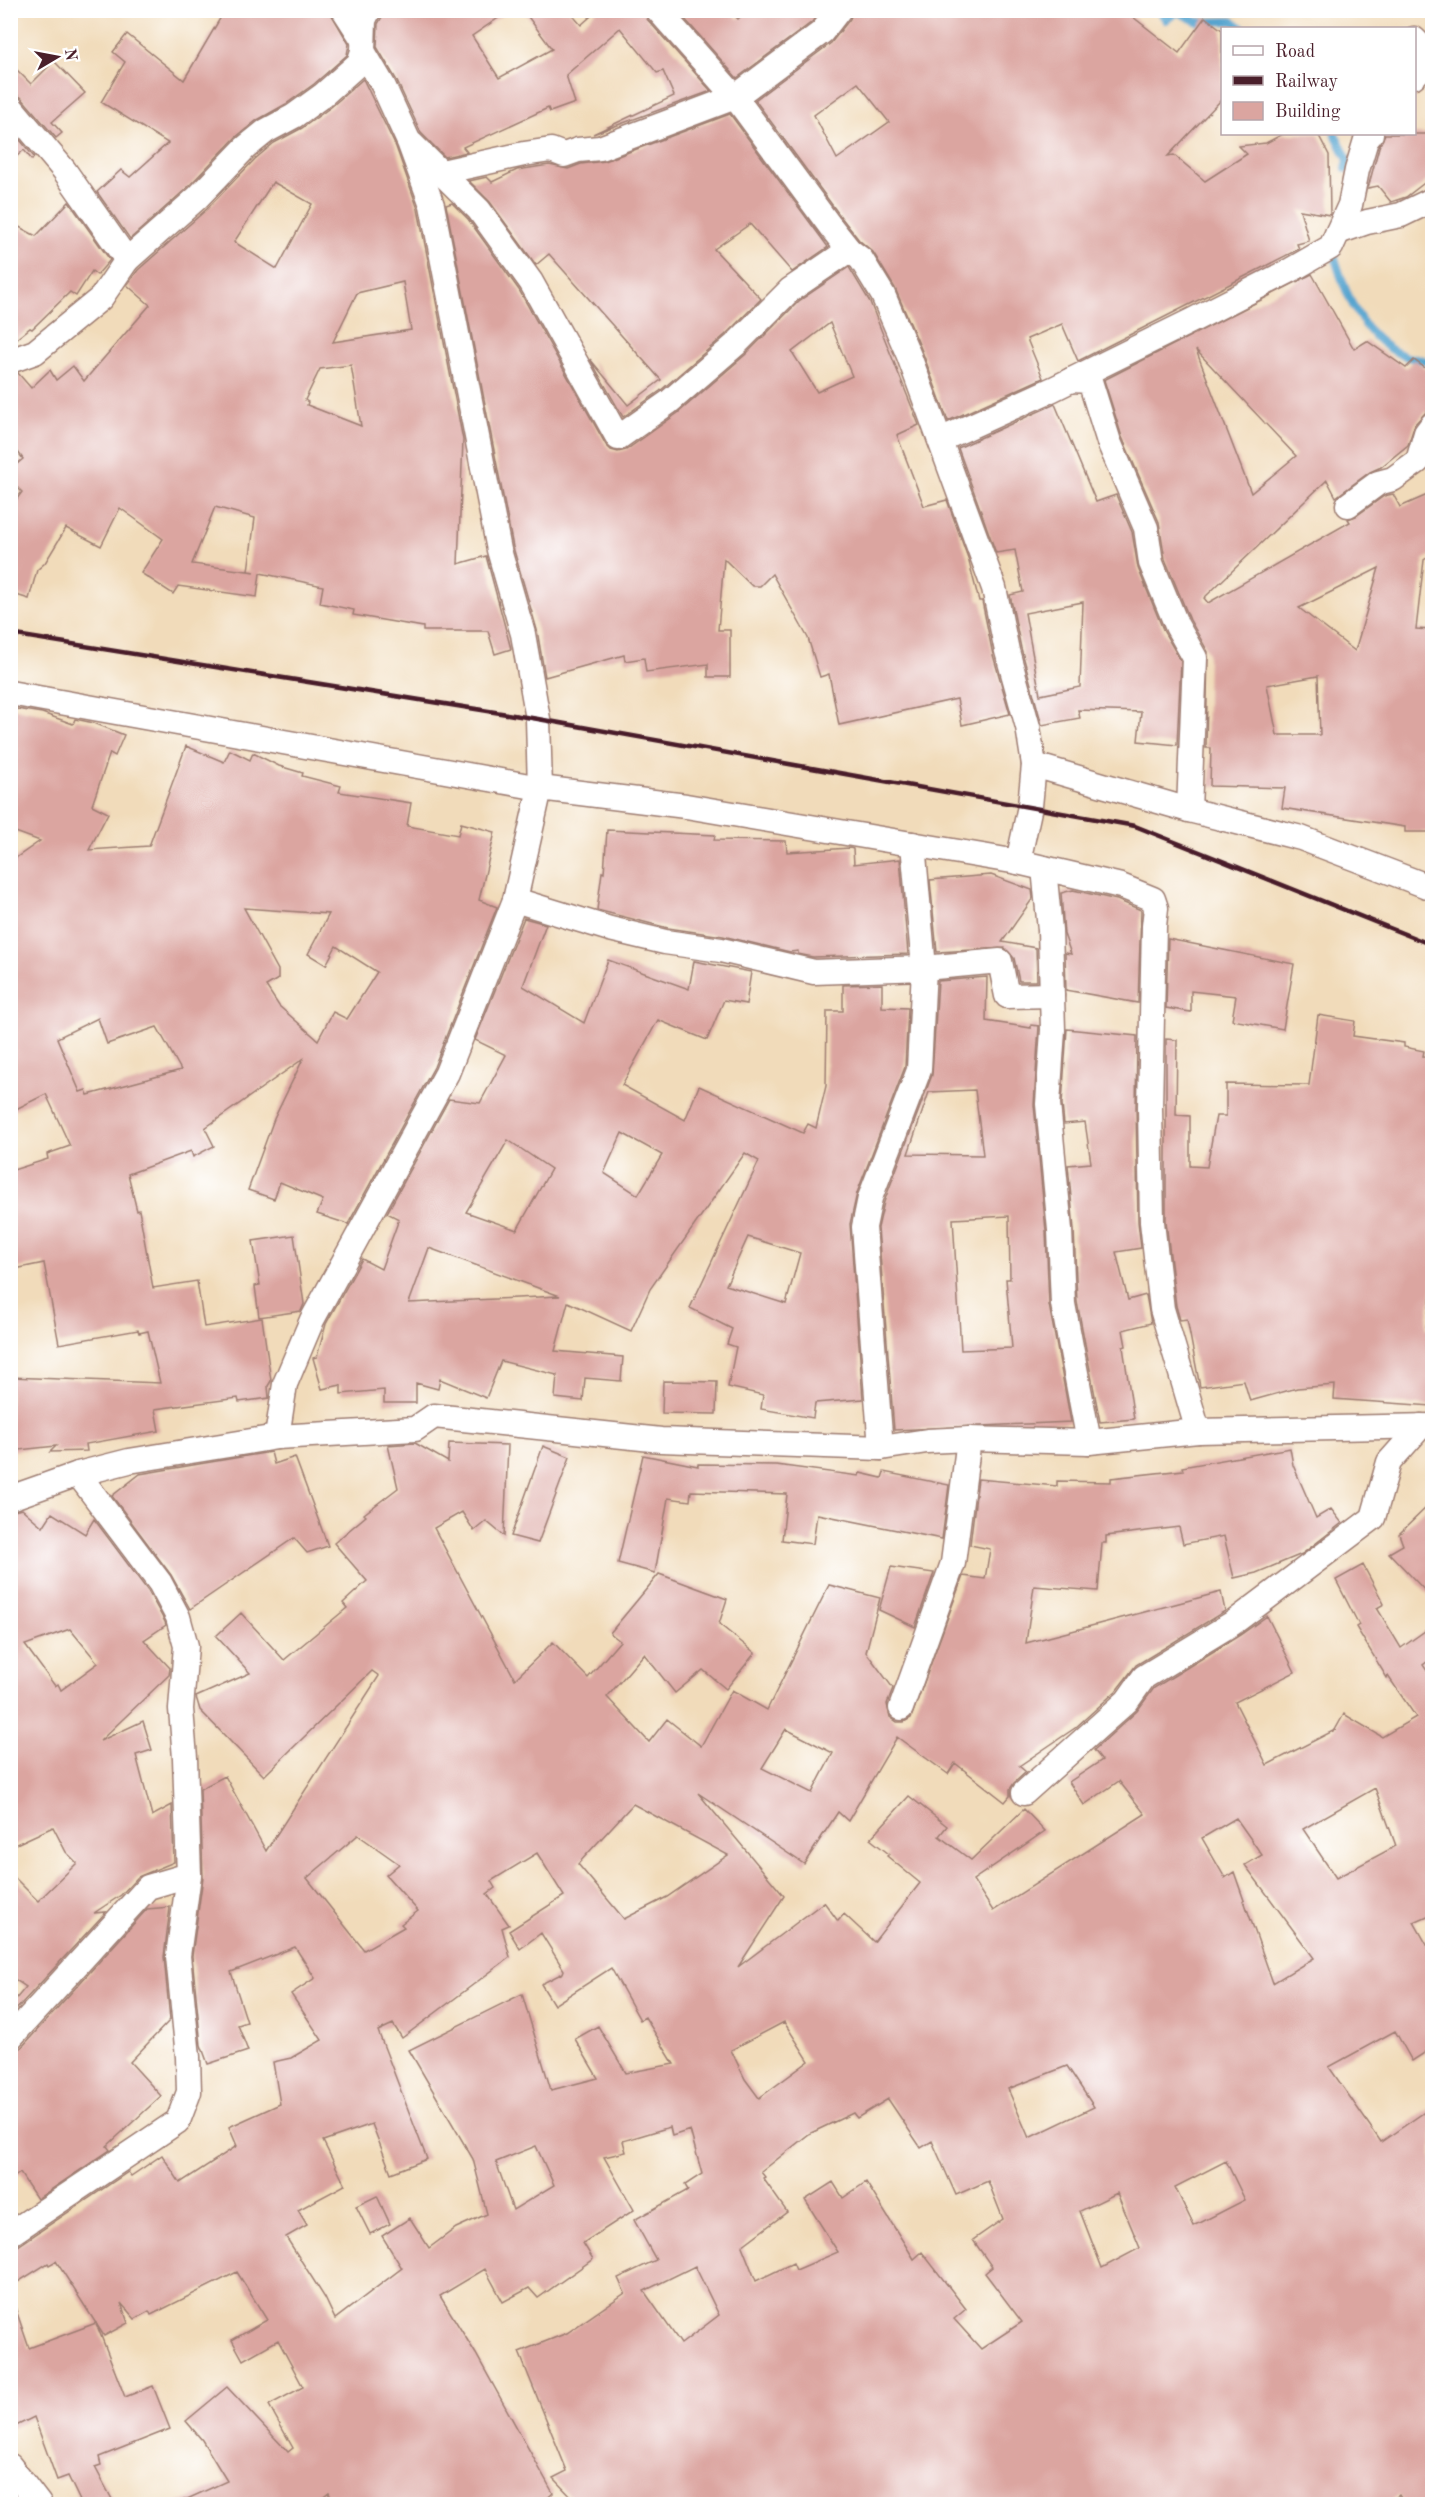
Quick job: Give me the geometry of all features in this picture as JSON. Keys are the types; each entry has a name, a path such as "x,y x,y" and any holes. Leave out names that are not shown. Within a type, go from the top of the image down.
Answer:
{"street":[{"path":"277,1437 285,1384 312,1320 447,1073 515,900 540,788 538,719 523,634 500,550 432,205 409,142 383,85 344,10"},
{"path":"10,361 35,352 101,298 128,260 266,130 294,116 359,63 364,20 369,10"},
{"path":"658,10 735,96 849,250 861,259 883,295 909,356 994,588 1007,651 1028,726 1035,765 1030,806 1018,862"},
{"path":"442,172 524,154 551,150 564,155 578,150 600,148 735,96 822,32 839,10"},
{"path":"1416,41 1426,51 1421,69 1416,74"},
{"path":"12,111 64,170 128,260"},
{"path":"940,440 1071,380 1292,270 1331,247 1350,205 1366,140 1370,135"},
{"path":"409,142 479,210 531,282 618,438 669,402 735,345 790,290 849,250"},
{"path":"1338,232 1367,222 1428,210"},
{"path":"1071,380 1090,381 1109,442 1146,528 1151,563 1177,626 1195,658 1189,810"},
{"path":"1348,505 1378,483 1393,479 1418,461 1426,433 1432,425"},
{"path":"10,693 540,788 687,806 1018,862 1120,886 1153,899 1156,908 1150,1107 1152,1222 1162,1309 1198,1431"},
{"path":"1035,765 1189,810 1301,838 1432,888"},
{"path":"881,1448 864,1227 873,1189 918,1070 924,968 913,844"},
{"path":"1044,868 1050,930 1053,1030 1048,1104 1060,1230 1063,1304 1089,1442"},
{"path":"515,900 610,929 814,972 924,968 1000,961 1007,996 1052,995"},
{"path":"10,1498 78,1474 129,1461 277,1437 415,1429 434,1416 661,1440 881,1448 927,1441 969,1439 1089,1442 1198,1431 1426,1426"},
{"path":"1024,1793 1127,1701 1144,1677 1233,1623 1373,1518 1389,1462 1426,1426"},
{"path":"901,1708 953,1563 969,1439"},
{"path":"10,2234 178,2121 189,2092 188,2057 178,1956 189,1875 181,1709 186,1646 178,1617 160,1583 78,1474"},
{"path":"10,2038 148,1887 189,1875"},
{"path":"10,2466 39,2505"}],"building":[{"path":"225,10 329,10 349,44 347,55 314,84 286,104 257,120 236,137 187,188 130,239 97,192 121,170 130,177 168,143 101,102 125,62 113,52 127,34 184,80"},
{"path":"386,10 510,10 472,36 499,78 552,49 523,10 568,10 581,25 598,10 644,10 647,19 711,91 593,134 674,96 663,71 657,73 620,28 566,75 575,103 550,112 548,108 463,147 467,152 445,157 421,133 396,79 377,47 378,24"},
{"path":"677,10 729,10 738,19 748,10 821,10 812,22 737,78"},
{"path":"853,10 1124,10 1179,53 1205,17 1221,29 1221,100 1168,156 1174,155 1205,181 1247,154 1239,146 1266,143 1281,135 1319,135 1329,155 1330,215 1300,210 1309,241 1297,244 1299,249 1078,361 1062,324 1027,339 1043,378 948,421 895,288 873,252 859,240 841,217 755,100 831,43 850,19","holes":["858,83 889,122 837,159 814,115"]},
{"path":"54,61 85,93 52,122 62,133 56,138 21,97 10,92 10,63 31,84"},
{"path":"363,79 396,147 418,209 463,440 458,564 486,556 511,649 495,654 488,631 423,631 423,627 353,615 354,610 320,603 323,586 260,573 257,597 178,586 173,594 141,573 163,539 120,508 101,546 66,528 45,563 37,570 29,599 10,593 10,508 22,492 10,480 10,470 23,459 10,441 10,375 18,373 31,388 50,370 56,380 73,366 84,381 150,305 127,285 138,270 207,209 255,159 274,143 302,128","holes":["273,182 312,204 277,269 234,242","403,282 411,330 333,342 357,293","351,365 361,426 307,405 308,402 305,400 320,369","215,507 255,518 248,571 255,572 192,564"]},
{"path":"730,114 828,247 792,272 750,224 714,249 761,299 725,335 660,391 623,417 590,359 628,405 661,380 549,254 536,265 490,202 469,181 487,177 492,182 517,170 549,165 568,169 581,164 605,161"},
{"path":"11,129 34,157 32,160 24,150 10,162"},
{"path":"1432,134 1432,177 1406,197 1391,202 1378,186 1368,188 1385,135"},
{"path":"69,202 110,260 97,275 92,271 76,296 70,292 32,329 30,328 10,344 10,222 36,236"},
{"path":"452,203 468,219 519,290 606,445 618,452 626,450 678,413 745,355 799,301 849,267 870,302 919,425 897,435 924,506 947,500 968,558 979,601 982,601 993,655 1010,714 962,725 957,699 839,725 829,674 820,677 808,638 772,574 760,586 752,586 724,559 718,630 730,630 730,677 708,677 708,664 646,672 644,658 625,661 624,655 545,677 537,630 513,547 446,205","holes":["830,323 852,376 817,392 792,352"]},
{"path":"1312,274 1354,349 1367,341 1406,368 1414,360 1432,373 1432,411 1426,412 1415,424 1408,445 1381,467 1370,472 1336,497 1327,480 1204,598 1208,603 1350,522 1348,519 1384,496 1393,494 1400,507 1432,493 1432,554 1424,560 1416,629 1432,630 1432,832 1405,832 1405,827 1282,808 1285,788 1210,786 1211,748 1206,748 1208,652 1190,620 1165,559 1159,522 1122,437 1104,380","holes":["1196,350 1296,456 1251,493","1379,568 1355,651 1299,608","1318,676 1320,735 1277,735 1267,685"]},
{"path":"1055,404 1096,502 1116,495 1132,532 1138,568 1164,632 1181,661 1177,745 1138,741 1141,712 1078,710 1080,718 1042,725 1021,648 1010,595 1023,592 1015,550 996,553 958,448","holes":["1083,602 1080,687 1040,695 1025,613"]},
{"path":"10,708 42,713 73,724 75,719 94,723 124,735 115,756 110,753 92,805 108,813 89,850 149,846 186,746 224,762 230,750 250,760 253,753 279,766 303,773 302,776 341,786 339,792 411,803 407,826 458,835 461,823 495,832 479,900 497,907 434,1067 348,1224 317,1214 323,1200 280,1182 274,1199 248,1190 274,1119 303,1059 205,1128 214,1146 193,1157 191,1151 128,1174 137,1211 139,1210 153,1288 197,1281 204,1327 262,1318 271,1381 268,1386 269,1398 239,1402 238,1398 155,1409 159,1431 86,1444 87,1451 50,1452 56,1446 10,1451 10,1377 160,1383 148,1331 139,1333 138,1330 59,1344 44,1263 10,1270 10,1171 48,1159 47,1154 70,1146 46,1094 10,1112 10,862 40,841 10,830","holes":["244,908 329,914 308,954 326,965 336,946 377,972 347,1019 333,1012 318,1040 279,1006 266,986 278,979 278,970","98,1018 107,1044 157,1027 181,1070 88,1095 86,1090 80,1092 57,1038"]},
{"path":"607,830 715,835 714,840 786,841 787,852 850,848 853,849 854,864 900,859 908,954 813,957 798,954 798,951 790,952 723,936 668,928 597,910 602,872 604,873"},
{"path":"991,875 1032,890 1033,898 1002,942 1036,948 1037,981 1019,981 1014,958 1005,948 937,952 930,880"},
{"path":"1073,890 1117,900 1141,910 1138,1003 1066,990 1065,953 1071,954 1064,934 1061,893"},
{"path":"524,918 546,924 523,986 584,1023 608,960 689,989 694,961 751,972 746,1004 724,1000 707,1040 658,1020 622,1085 685,1120 699,1086 803,1133 808,1124 816,1128 826,1086 827,1011 843,1011 843,985 882,984 882,1007 908,1008 905,1067 857,1193 850,1224 863,1399 815,1403 813,1418 761,1409 763,1395 728,1387 736,1347 727,1344 732,1329 690,1308 759,1161 745,1153 650,1289 631,1331 568,1302 555,1351 623,1357 621,1381 585,1378 583,1401 555,1398 557,1375 501,1361 486,1398 440,1379 438,1389 416,1383 416,1403 384,1403 384,1390 341,1394 341,1385 322,1389 313,1358 317,1357 326,1324 362,1259 381,1269 399,1219 387,1213 449,1099 480,1103 506,1055 475,1040","holes":["622,1133 662,1155 638,1195 604,1173","508,1140 551,1169 517,1230 466,1212","748,1237 800,1253 786,1304 726,1285","429,1248 560,1296 409,1303"]},
{"path":"1168,939 1294,964 1283,1029 1232,1020 1236,996 1191,991 1191,1012 1166,1008"},
{"path":"987,977 986,1021 1031,1028 1031,1025 1039,1026 1034,1105 1046,1231 1049,1305 1071,1422 894,1430 878,1228 884,1202 932,1075 938,981","holes":["975,1090 983,1155 908,1154 929,1092","1009,1216 1010,1279 1006,1279 1012,1348 961,1350 953,1219"]},
{"path":"1318,1015 1355,1021 1353,1036 1404,1043 1404,1047 1424,1051 1423,1056 1432,1057 1432,1288 1426,1328 1432,1329 1432,1406 1334,1399 1335,1385 1297,1388 1250,1401 1244,1381 1200,1387 1187,1319 1180,1320 1176,1306 1166,1221 1166,1039 1177,1040 1176,1115 1190,1116 1190,1166 1207,1167 1216,1116 1226,1116 1226,1084 1309,1085"},
{"path":"1067,1029 1137,1036 1138,1222 1141,1248 1116,1252 1128,1300 1146,1295 1151,1323 1123,1330 1126,1346 1123,1347 1134,1419 1100,1422 1077,1302 1068,1165 1091,1163 1085,1122 1064,1124 1062,1104"},
{"path":"294,1235 304,1304 301,1311 259,1317 255,1286 260,1285 253,1241"},
{"path":"663,1381 717,1382 716,1414 662,1413"},
{"path":"415,1443 448,1462 449,1443 508,1445 504,1536 486,1521 474,1531 462,1512 434,1528 515,1679 553,1642 588,1678 620,1641 610,1633 659,1574 727,1599 719,1624 755,1653 726,1689 703,1670 675,1693 644,1654 607,1697 649,1742 667,1719 701,1746 732,1690 767,1710 829,1585 880,1598 866,1652 893,1688 887,1704 890,1717 897,1722 904,1722 911,1718 963,1576 985,1579 990,1549 970,1545 978,1479 1057,1486 1057,1481 1111,1482 1111,1478 1183,1470 1182,1467 1290,1448 1293,1465 1316,1518 1331,1509 1342,1523 1302,1554 1256,1573 1234,1578 1224,1536 1183,1544 1179,1527 1106,1536 1106,1543 1102,1543 1098,1591 1034,1586 1026,1643 1221,1592 1225,1611 1136,1665 1116,1691 1075,1728 1019,1766 1026,1772 1014,1783 1010,1789 1010,1796 1005,1802 955,1763 948,1774 897,1737 848,1821 838,1812 804,1864 698,1793 784,1896 738,1967 824,1902 838,1921 844,1914 874,1942 920,1883 870,1839 909,1796 947,1826 939,1836 971,1860 1024,1809 1045,1831 973,1880 993,1911 1145,1814 1119,1781 1084,1805 1069,1782 1102,1760 1094,1750 1137,1711 1154,1688 1267,1616 1295,1672 1235,1702 1267,1765 1335,1730 1344,1714 1382,1737 1416,1717 1388,1676 1387,1678 1356,1627 1359,1625 1336,1580 1363,1565 1384,1604 1377,1608 1401,1648 1432,1626 1432,1658 1423,1665 1432,1678 1432,1914 1414,1922 1432,1954 1432,2048 1412,2061 1395,2031 1329,2067 1381,2142 1432,2107 1432,2505 1405,2505 1399,2495 1385,2505 579,2505 553,2478 567,2471 519,2352 567,2333 625,2293 618,2278 656,2260 634,2220 688,2190 685,2185 702,2174 690,2130 672,2136 670,2127 623,2141 626,2152 604,2157 634,2210 583,2243 593,2259 538,2298 529,2288 503,2302 485,2269 440,2296 476,2354 553,2493 540,2505 335,2505 329,2493 313,2505 174,2505 227,2481 202,2440 186,2421 227,2387 288,2452 293,2448 269,2405 303,2387 278,2340 243,2360 232,2340 267,2320 237,2272 151,2315 149,2311 135,2319 121,2303 128,2323 104,2336 56,2261 49,2265 48,2263 10,2287 10,2248 18,2246 128,2172 131,2176 162,2155 180,2183 237,2146 229,2127 280,2104 273,2062 291,2058 322,2040 291,1994 315,1978 295,1947 231,1972 247,2022 238,2025 248,2051 208,2064 201,2045 192,1956 203,1877 200,1789 225,1776 266,1851 379,1676 372,1671 264,1776 200,1710 196,1697 250,1673 216,1636 241,1613 284,1660 347,1608 343,1603 367,1581 334,1543 366,1516 364,1514 398,1488 388,1445","holes":["786,1729 833,1753 812,1793 762,1768","1375,1788 1396,1846 1336,1878 1303,1829","633,1804 728,1855 667,1897 624,1919 578,1864","1236,1818 1262,1855 1245,1865 1314,1958 1273,1983 1234,1872 1225,1878 1202,1838","358,1835 399,1864 386,1875 418,1911 401,1924 404,1927 364,1950 307,1878","537,1853 564,1896 509,1931 520,1949 541,1933 564,1970 563,1973 541,1984 554,2005 611,1968 640,2020 645,2017 674,2064 626,2073 598,2026 575,2039 598,2078 551,2090 522,1994 409,2050 473,2159 487,2214 456,2228 429,2248 410,2218 382,2236 402,2268 335,2319 325,2298 286,2237 307,2225 298,2210 345,2185 323,2141 372,2124 391,2173 427,2159 378,2031 393,2024 402,2038 510,1957 502,1928 509,1925 487,1894 495,1888 491,1881","784,2022 809,2061 759,2098 745,2079 731,2050","1067,2066 1094,2107 1029,2138 1008,2089","888,2099 921,2148 932,2141 956,2195 988,2181 1003,2219 973,2240 992,2267 985,2273 1022,2322 981,2349 954,2319 966,2309 922,2252 914,2259 866,2182 843,2198 833,2182 805,2200 838,2252 796,2270 793,2263 756,2281 742,2246 787,2212 761,2172 809,2134 853,2113 857,2118","536,2146 554,2185 513,2210 496,2162","1226,2161 1245,2200 1194,2226 1175,2187","1117,2193 1140,2248 1102,2268 1080,2211","695,2266 719,2315 681,2344 644,2291"]},
{"path":"543,1446 570,1457 538,1543 511,1536"},
{"path":"271,1452 274,1464 295,1457 328,1546 307,1553 294,1538 190,1609 171,1575 112,1496 140,1474"},
{"path":"643,1455 698,1466 698,1464 776,1465 859,1476 860,1473 882,1478 884,1472 949,1485 942,1539 817,1514 813,1544 782,1540 787,1494 691,1491 690,1501 668,1498 655,1573 618,1563"},
{"path":"1432,1502 1432,1598 1389,1553 1403,1545 1399,1534"},
{"path":"22,1509 43,1527 52,1513 85,1534 94,1519 148,1591 165,1622 166,1625 144,1640 170,1668 169,1675 100,1741 143,1721 152,1750 136,1755 152,1816 172,1805 174,1862 138,1877 121,1895 94,1913 106,1912 10,2016 10,2006 26,1987 10,1976 10,1873 38,1901 77,1863 66,1852 53,1827 10,1847 10,1512","holes":["70,1629 98,1663 61,1690 58,1684 55,1686 25,1645"]},
{"path":"891,1567 934,1573 915,1627 879,1610"},
{"path":"170,1907 164,1957 170,2020 130,2062 161,2096 107,2146 110,2150 37,2199 20,2173 10,2180 10,2052 21,2048 147,1909"},
{"path":"377,2196 390,2224 370,2234 356,2206"},
{"path":"14,2304 29,2348 96,2323 125,2397 153,2386 170,2429 99,2457 101,2465 95,2467 115,2505 82,2505 68,2476 57,2480 34,2417 10,2429 10,2305"}],"waterway":[{"path":"1159,10 1166,20 1177,12 1198,22 1232,21 1241,27"},
{"path":"1336,135 1348,160 1346,169"},
{"path":"1332,249 1342,281 1364,324 1387,347 1402,355 1432,364"}],"railway":[{"path":"10,634 538,719 1135,826 1432,945"}]}
